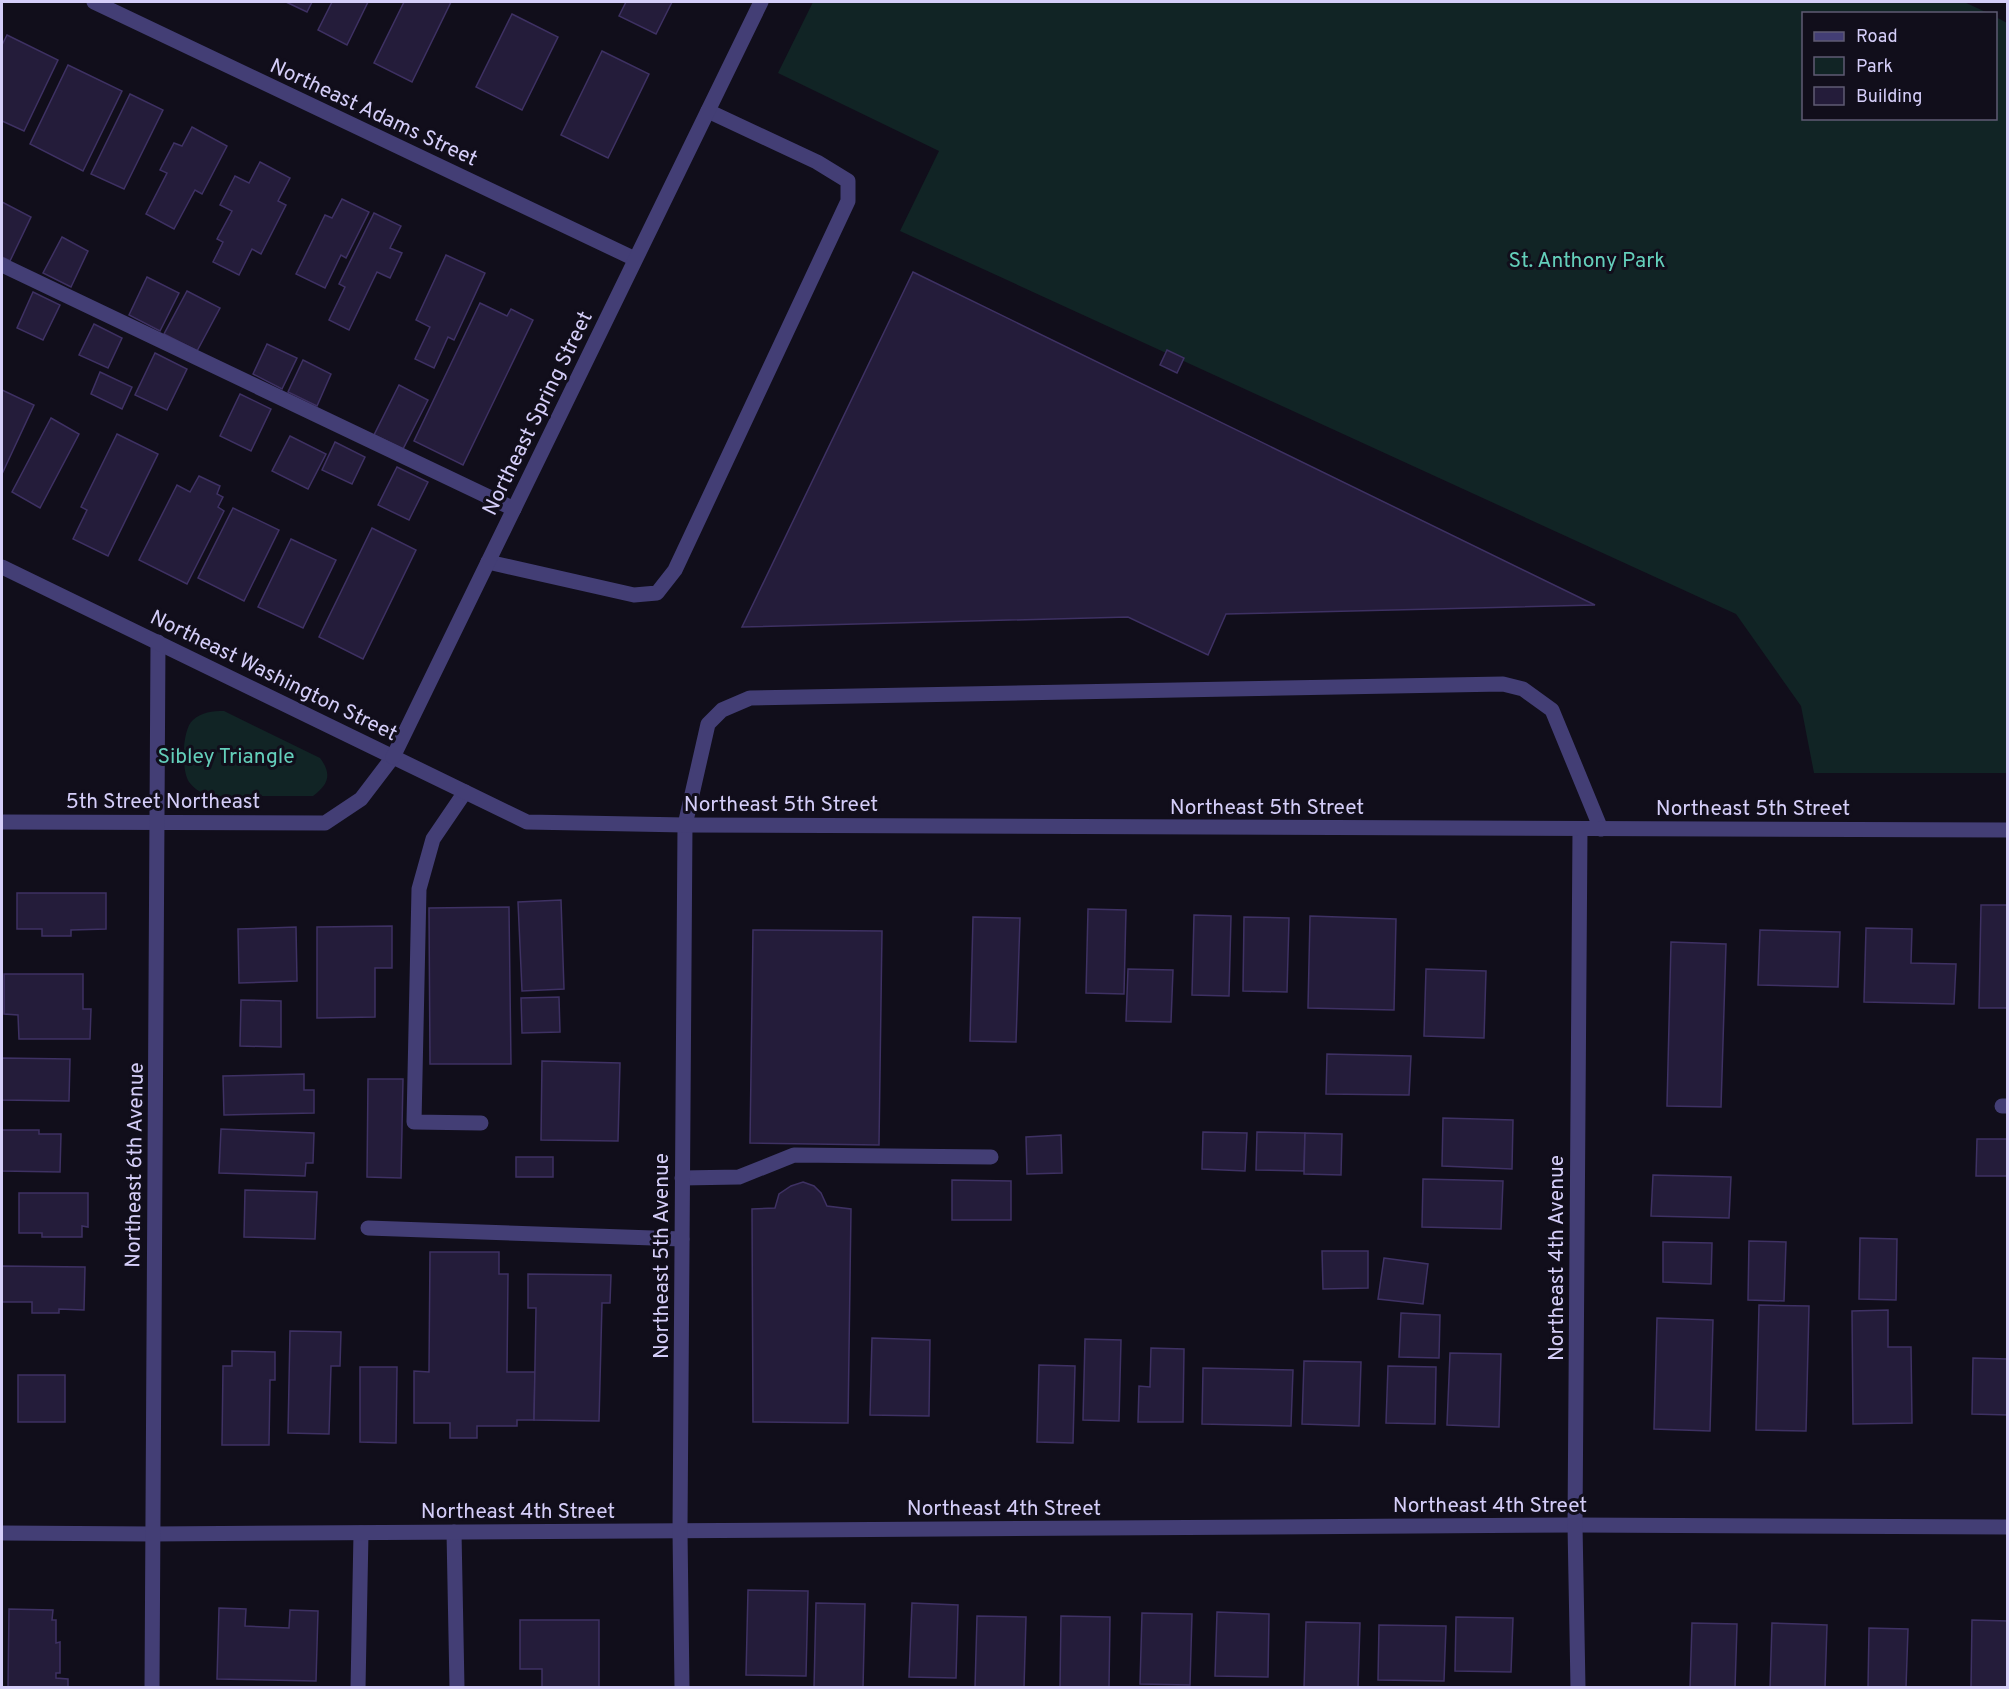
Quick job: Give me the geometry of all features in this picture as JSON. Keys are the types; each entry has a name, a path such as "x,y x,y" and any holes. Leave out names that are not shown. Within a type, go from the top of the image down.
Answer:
{"street":[{"name":"Northeast Adams Street","path":"94,2 635,260"},
{"name":"Northeast Spring Street","path":"325,823 361,799 393,757 708,111 756,3"},
{"path":"488,562 634,595 657,593 675,570 848,201 848,181 817,162 708,111"},
{"path":"2,265 514,509"},
{"name":"Northeast Washington Street","path":"2,567 527,822"},
{"name":"Northeast 6th Avenue","path":"152,1688 158,642"},
{"name":"Northeast 5th Avenue","path":"682,1688 681,1239 685,825 708,724 722,710 750,698 1503,684 1523,689 1552,710 1602,829"},
{"path":"465,792 433,839 419,890 414,1122 481,1123"},
{"name":"5th Street Northeast","path":"2,822 325,823"},
{"name":"Northeast 5th Street","path":"527,822 685,825 2007,830"},
{"name":"Northeast 4th Avenue","path":"1578,1688 1575,1526 1580,829"},
{"path":"682,1178 739,1177 794,1155 991,1157"},
{"path":"368,1228 681,1239"},
{"name":"Northeast 4th Street","path":"2,1533 1575,1526 2007,1527"},
{"path":"454,1532 457,1688"},
{"path":"358,1688 361,1533"}],"green space":[{"name":"St. Anthony Park","path":"813,2 1964,2 1986,12 1802,12 1802,120 1997,120 1997,18 2007,23 2007,773 1814,773 1801,706 1736,614 900,231 939,151 778,73"},
{"name":"Sibley Triangle","path":"224,711 320,758 327,774 323,787 313,796 212,796 202,793 189,782 186,776 184,750 187,732 189,725 200,715"}],"building":[{"path":"286,2 312,2 307,12"},
{"path":"332,2 368,2 347,45 318,30"},
{"path":"404,2 451,2 412,82 374,63"},
{"path":"626,2 672,2 656,34 619,16"},
{"path":"512,14 558,37 522,110 476,87"},
{"path":"7,35 58,60 24,131 2,121 2,45"},
{"path":"602,51 649,74 608,158 561,135"},
{"path":"68,65 122,91 83,171 30,144"},
{"path":"130,94 163,110 124,189 91,174"},
{"path":"192,127 227,146 202,194 195,190 174,229 146,214 167,173 160,170 174,143 182,146"},
{"path":"260,162 290,178 278,201 286,205 261,254 252,249 239,275 213,262 223,242 217,239 232,211 220,205 235,176 249,183"},
{"path":"342,199 369,212 346,258 341,255 325,288 296,274 325,215 332,218"},
{"path":"2,202 31,217 10,261 2,257"},
{"path":"374,213 401,226 390,248 402,253 390,278 377,272 349,330 329,320 345,287 339,284"},
{"path":"62,237 88,251 71,287 43,273"},
{"path":"446,255 485,273 454,340 448,337 434,368 415,359 430,327 416,320"},
{"path":"913,272 1595,605 1226,614 1208,655 1128,617 742,627"},
{"path":"147,277 179,293 160,331 129,315"},
{"path":"187,291 220,308 197,351 164,334"},
{"path":"33,292 60,305 43,340 17,328"},
{"path":"480,303 507,316 511,309 533,320 463,465 414,441"},
{"path":"94,324 122,338 108,368 79,355"},
{"path":"267,344 297,358 282,389 253,374"},
{"path":"1167,350 1184,358 1177,373 1160,365"},
{"path":"155,353 187,369 167,410 135,395"},
{"path":"303,360 331,374 317,406 288,392"},
{"path":"100,372 132,387 122,409 91,394"},
{"path":"399,385 428,400 403,449 374,435"},
{"path":"2,390 34,405 2,474"},
{"path":"240,394 271,409 251,451 220,436"},
{"path":"51,418 79,434 40,508 12,492"},
{"path":"117,434 158,454 108,556 73,539 87,510 81,507"},
{"path":"290,436 326,454 308,489 272,471"},
{"path":"335,442 365,457 352,484 322,470"},
{"path":"397,467 428,482 409,520 378,505"},
{"path":"199,476 220,486 217,494 223,497 218,507 224,511 187,584 139,560 177,485 190,492"},
{"path":"233,508 279,530 244,601 198,578"},
{"path":"372,528 416,550 363,659 319,637"},
{"path":"291,539 336,560 303,628 258,607"},
{"path":"17,893 106,893 106,929 71,930 71,936 42,936 42,929 17,929"},
{"path":"561,900 564,989 522,991 518,902"},
{"path":"1981,905 2008,905 2008,1008 1979,1008"},
{"path":"509,907 511,1064 430,1064 429,908"},
{"path":"1088,909 1126,910 1124,994 1086,993"},
{"path":"1194,915 1231,916 1229,996 1192,995"},
{"path":"1310,916 1396,919 1394,1010 1308,1008"},
{"path":"973,917 1020,918 1016,1042 970,1041"},
{"path":"1244,917 1289,918 1287,992 1243,991"},
{"path":"392,926 392,968 375,968 375,1017 317,1018 317,927"},
{"path":"296,927 297,981 239,983 238,929"},
{"path":"1866,928 1912,929 1911,963 1956,964 1954,1004 1864,1002"},
{"path":"753,930 882,931 879,1145 750,1143"},
{"path":"1760,930 1840,932 1838,987 1758,985"},
{"path":"1671,942 1726,944 1721,1107 1667,1106"},
{"path":"1128,969 1173,970 1171,1022 1126,1021"},
{"path":"1426,969 1486,971 1484,1038 1424,1036"},
{"path":"4,974 83,974 83,1009 91,1009 90,1039 19,1039 18,1015 4,1014"},
{"path":"559,997 560,1032 522,1033 521,998"},
{"path":"241,1000 281,1001 281,1047 240,1046"},
{"path":"1327,1054 1411,1056 1409,1095 1326,1094"},
{"path":"2,1058 70,1059 69,1101 2,1100"},
{"path":"542,1061 620,1063 618,1141 541,1140"},
{"path":"304,1074 304,1090 314,1090 314,1113 224,1115 223,1076"},
{"path":"368,1079 403,1079 401,1178 367,1177"},
{"path":"1443,1118 1513,1120 1512,1169 1442,1166"},
{"path":"221,1129 314,1133 313,1163 306,1163 305,1176 219,1173"},
{"path":"2,1130 39,1130 39,1134 61,1134 60,1172 2,1171"},
{"path":"1203,1132 1247,1133 1245,1171 1202,1169"},
{"path":"1257,1132 1305,1133 1304,1171 1256,1170"},
{"path":"1305,1133 1342,1134 1341,1175 1304,1174"},
{"path":"1061,1135 1062,1173 1027,1174 1026,1137"},
{"path":"1977,1139 2008,1139 2008,1176 1976,1176"},
{"path":"516,1157 553,1157 553,1177 516,1177"},
{"path":"1653,1175 1731,1177 1729,1218 1651,1216"},
{"path":"1423,1179 1503,1181 1501,1229 1422,1227"},
{"path":"952,1180 1011,1181 1011,1220 952,1220"},
{"path":"803,1182 814,1186 821,1193 827,1206 851,1209 848,1423 753,1422 752,1209 775,1208 779,1194"},
{"path":"245,1190 317,1192 315,1239 244,1237"},
{"path":"19,1193 88,1193 88,1227 82,1226 82,1237 42,1237 42,1233 19,1233"},
{"path":"1860,1238 1897,1239 1896,1300 1859,1299"},
{"path":"1749,1241 1786,1242 1784,1301 1748,1300"},
{"path":"1663,1242 1712,1243 1711,1284 1663,1282"},
{"path":"1322,1251 1368,1251 1368,1288 1323,1289"},
{"path":"430,1252 499,1252 499,1274 508,1274 507,1372 535,1372 534,1420 517,1420 517,1426 477,1426 477,1438 450,1438 450,1423 414,1423 414,1371 429,1372"},
{"path":"1384,1258 1428,1264 1423,1304 1378,1299"},
{"path":"2,1266 85,1267 84,1310 59,1309 59,1313 32,1313 32,1302 2,1302"},
{"path":"528,1274 611,1275 610,1303 602,1303 599,1421 534,1420 536,1308 528,1308"},
{"path":"1759,1305 1809,1306 1806,1431 1756,1430"},
{"path":"1888,1310 1888,1347 1911,1347 1912,1423 1853,1424 1852,1311"},
{"path":"1401,1313 1440,1315 1439,1358 1399,1357"},
{"path":"1657,1318 1713,1320 1710,1431 1654,1429"},
{"path":"290,1331 341,1332 340,1366 331,1366 329,1434 288,1433"},
{"path":"872,1338 930,1340 929,1416 870,1415"},
{"path":"1085,1339 1121,1340 1119,1421 1083,1420"},
{"path":"1151,1348 1184,1349 1183,1422 1138,1422 1139,1386 1150,1387"},
{"path":"232,1351 275,1352 275,1380 270,1380 269,1445 222,1445 223,1366 232,1366"},
{"path":"1450,1353 1501,1354 1499,1427 1447,1425"},
{"path":"1973,1358 2008,1359 2008,1415 1972,1414"},
{"path":"1304,1361 1361,1362 1359,1426 1302,1424"},
{"path":"1039,1365 1075,1366 1073,1443 1037,1442"},
{"path":"1388,1366 1436,1367 1435,1424 1386,1423"},
{"path":"360,1367 397,1367 396,1443 360,1442"},
{"path":"1203,1368 1293,1370 1291,1426 1202,1424"},
{"path":"18,1375 65,1375 65,1422 18,1422"},
{"path":"748,1590 808,1591 806,1676 746,1675"},
{"path":"816,1603 865,1604 863,1688 814,1688"},
{"path":"912,1603 958,1605 956,1678 909,1677"},
{"path":"219,1608 246,1609 245,1626 289,1628 290,1610 318,1611 316,1681 217,1679"},
{"path":"9,1609 53,1610 52,1620 56,1620 56,1643 60,1642 60,1673 56,1673 56,1678 68,1679 68,1688 8,1688"},
{"path":"1217,1612 1269,1614 1268,1677 1215,1676"},
{"path":"1142,1613 1192,1614 1190,1685 1140,1684"},
{"path":"977,1616 1026,1617 1024,1688 975,1688"},
{"path":"1061,1616 1110,1617 1109,1688 1060,1688"},
{"path":"1456,1617 1513,1618 1511,1672 1455,1671"},
{"path":"520,1620 599,1620 599,1688 542,1688 542,1669 520,1669"},
{"path":"1972,1620 2008,1621 2008,1688 1971,1688"},
{"path":"1306,1622 1360,1623 1358,1688 1304,1688"},
{"path":"1692,1623 1737,1624 1735,1688 1690,1688"},
{"path":"1772,1623 1827,1625 1825,1688 1770,1688"},
{"path":"1379,1625 1446,1626 1444,1681 1378,1680"},
{"path":"1869,1628 1908,1629 1906,1688 1868,1688"}]}
